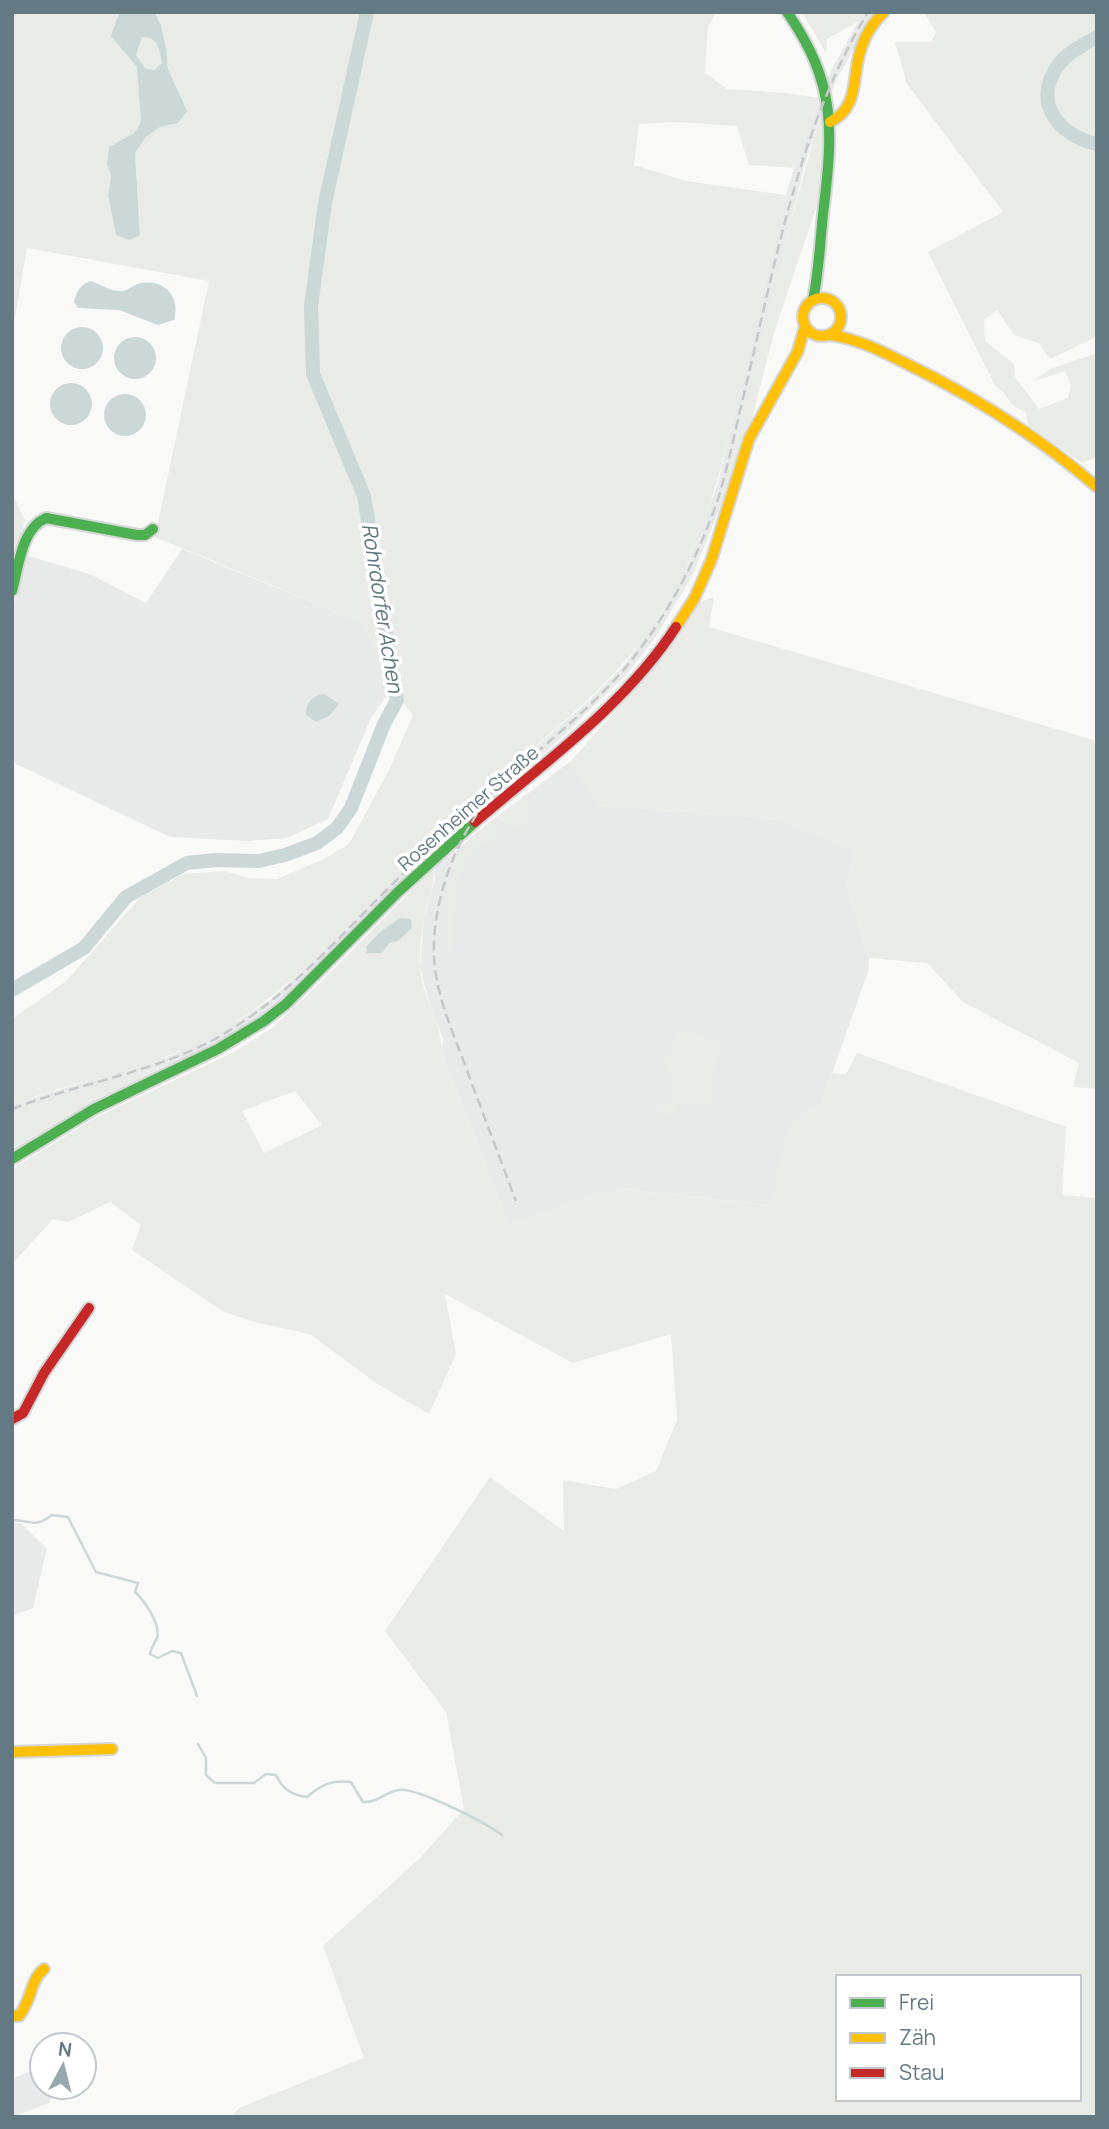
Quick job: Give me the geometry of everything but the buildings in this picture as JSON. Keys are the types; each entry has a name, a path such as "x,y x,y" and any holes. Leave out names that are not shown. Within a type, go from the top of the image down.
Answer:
{"main road":[{"path":"787,12 809,45 819,69 830,122 830,164 819,278 813,300 804,311 805,326 817,336 852,338 954,387 1030,434 1097,487"},
{"path":"830,122 840,118 851,103 863,42 873,22 884,12"},
{"path":"819,278 828,299 836,305 852,338"},
{"path":"813,300 828,299"},
{"path":"830,335 838,328 841,319"},
{"name":"Rosenheimer Straße","path":"12,1159 92,1110 225,1047 264,1023 432,860 612,703 660,648 694,598 709,566 750,438 772,392 799,349 805,326"},
{"name":"Rosenheimer Straße","path":"799,349 817,336"},
{"path":"12,591 29,530 37,522 46,519 137,536 145,535 153,529"},
{"path":"12,1419 23,1413 49,1366 89,1308"},
{"path":"12,1752 112,1749"},
{"path":"12,2016 19,2016 28,2005 36,1975 44,1969"}],"shaded area":[{"path":"12,12 121,12 117,15 126,54 137,67 141,122 134,133 109,147 107,163 111,177 108,195 115,230 140,235 135,153 146,137 160,127 178,123 186,111 168,69 161,25 154,12 717,12 708,26 705,73 727,89 820,98 794,168 749,165 737,126 676,122 639,124 634,165 686,181 786,195 732,423 706,515 679,582 659,617 636,648 583,704 436,836 348,928 286,985 252,1010 193,1046 142,1065 12,1105 12,1019 65,982 141,897 183,874 225,871 248,878 277,879 324,859 349,844 389,770 413,715 392,688 363,623 155,537 209,281 27,248 12,335"},
{"path":"121,12 154,12 161,25 168,69 187,111 178,123 160,127 146,137 135,153 140,235 130,240 116,235 108,195 111,177 107,163 109,147 134,133 141,122 137,67 111,36","holes":["142,37 155,42 160,53 162,63 154,70 145,68 136,55"]},
{"path":"802,12 864,12 859,21 827,39 826,53"},
{"path":"864,12 874,12 822,112 804,167 723,500 692,576 653,641 625,676 550,748 436,847 276,1006 253,1022 181,1061 12,1113 12,1105 19,1102 170,1056 243,1018 271,999 467,806 590,700 624,665 662,613 689,562 718,483 794,168 830,72"},
{"path":"924,12 1097,12 1097,40 1092,45 1097,46 1097,337 1050,359 1038,343 1014,335 997,310 984,320 985,341 1014,364 1015,377 1039,409 1068,398 1071,386 1065,371 1031,382 1050,369 1097,353 1097,457 1082,463 1028,425 1026,413 1011,404 995,385 928,252 1003,212 907,84 895,42 931,42 936,32"},
{"path":"142,36 155,42 159,49 162,63 154,70 145,68 136,55"},
{"path":"822,112 826,140 818,202 774,333 752,418 723,500 782,257"},
{"path":"90,281 118,291 142,283 158,284 173,298 176,312 174,320 158,325 119,310 78,308 74,302 76,295 81,287"},
{"path":"82,327 97,333 103,348 97,363 82,369 67,363 61,348 67,333"},
{"path":"135,337 150,343 156,358 150,373 135,379 120,373 114,358 120,343"},
{"path":"71,383 86,389 92,404 86,419 71,425 56,419 50,404 56,389"},
{"path":"125,394 140,400 146,415 140,430 125,436 110,430 104,415 110,400"},
{"path":"12,493 25,520 12,571"},
{"path":"182,549 363,623 392,688 371,718 328,819 287,838 249,841 170,837 12,762 12,611 26,555 92,575 146,603"},
{"path":"714,597 709,627 1097,741 1097,1089 1073,1087 1079,1063 963,1002 927,963 869,958 847,887 855,850 780,819 599,805 571,761 659,662 700,602"},
{"path":"324,694 339,704 329,716 316,722 306,715 308,703"},
{"path":"571,761 599,805 780,819 855,850 847,887 869,958 868,972 821,1104 790,1126 770,1205 623,1189 509,1225 442,1055 443,1039 430,1006 420,967 424,917 435,879 433,869"},
{"path":"521,799 529,809 528,822 514,829 507,827 498,816"},
{"path":"490,823 500,835 476,849 462,870 455,897 452,952 446,952 448,897 453,868 464,844"},
{"path":"433,869 421,942 421,977 439,1032 442,1055 509,1225 623,1189 769,1205 790,1126 821,1104 832,1073 846,1074 857,1053 1066,1127 1062,1195 1097,1198 1097,2117 232,2117 239,2108 364,2058 323,1946 421,1857 464,1809 446,1712 385,1631 490,1477 564,1531 563,1480 616,1489 656,1471 677,1420 671,1334 573,1363 445,1294 456,1354 429,1414 376,1383 310,1334 258,1323 224,1312 132,1250 141,1225 110,1202 68,1222 53,1219 12,1264 12,1169 97,1117 232,1053 272,1028","holes":["295,1091 322,1125 264,1153 242,1111"]},
{"path":"400,918 411,919 412,928 398,941 389,943 382,953 367,953 366,947 379,933"},
{"path":"679,1028 719,1041 710,1107 677,1103 674,1117 658,1113 659,1107 672,1099 672,1085 665,1063"},
{"path":"181,1061 74,1114 12,1154 12,1113"},
{"path":"12,1523 21,1523 47,1549 33,1608 12,1616"},
{"path":"28,2072 28,2101 50,2101 49,2103 12,2117 12,2079"}],"waterway":[{"name":"Rohrdorfer Achen","path":"12,990 84,948 126,897 187,863 216,860 259,861 285,855 317,843 337,828 351,808 384,724 397,700 364,496 313,374 311,306 325,203 367,12"},
{"path":"1097,37 1061,62 1050,81 1048,94 1049,106 1061,126 1072,134 1097,144"},
{"path":"12,1520 36,1523 52,1515 68,1517 96,1572 138,1583 135,1592 147,1607 157,1627 157,1638 150,1654 158,1658 172,1651 181,1653 197,1696"},
{"path":"198,1744 206,1758 206,1775 215,1783 254,1783 266,1774 276,1775 288,1791 307,1797 328,1784 351,1782 363,1802 398,1790 407,1790 450,1807 502,1835"}],"railway":[{"path":"12,1109 191,1051 243,1022 269,1003 317,960 409,868 582,712 641,648 680,587 710,522 725,474 778,249 806,151 823,104 868,12"},
{"path":"477,814 451,864 440,901 434,939 435,971 450,1025 516,1201"}],"traffic: fast":[{"path":"787,12 815,62 828,109 829,158 813,300"},
{"path":"12,591 26,539 38,523 46,518 137,535 145,535 153,529"},
{"path":"12,1159 94,1109 218,1049 264,1021 286,1004 398,892 475,822"}],"traffic: slow":[{"path":"830,122 838,117 849,103 862,46 867,34 884,12"},
{"path":"822,298 836,303 841,317 836,331 822,336 808,331 803,317 808,303 822,298"},
{"path":"676,627 694,599 711,561 749,439 798,351 805,326"},
{"path":"830,335 871,347 959,391 1007,420 1097,487"},
{"path":"12,1752 112,1749"},
{"path":"12,2016 19,2016 36,1979 44,1969"}],"traffic: jam":[{"path":"475,822 608,707 656,655 676,627"},
{"path":"12,1419 23,1413 44,1373 89,1308"}]}
